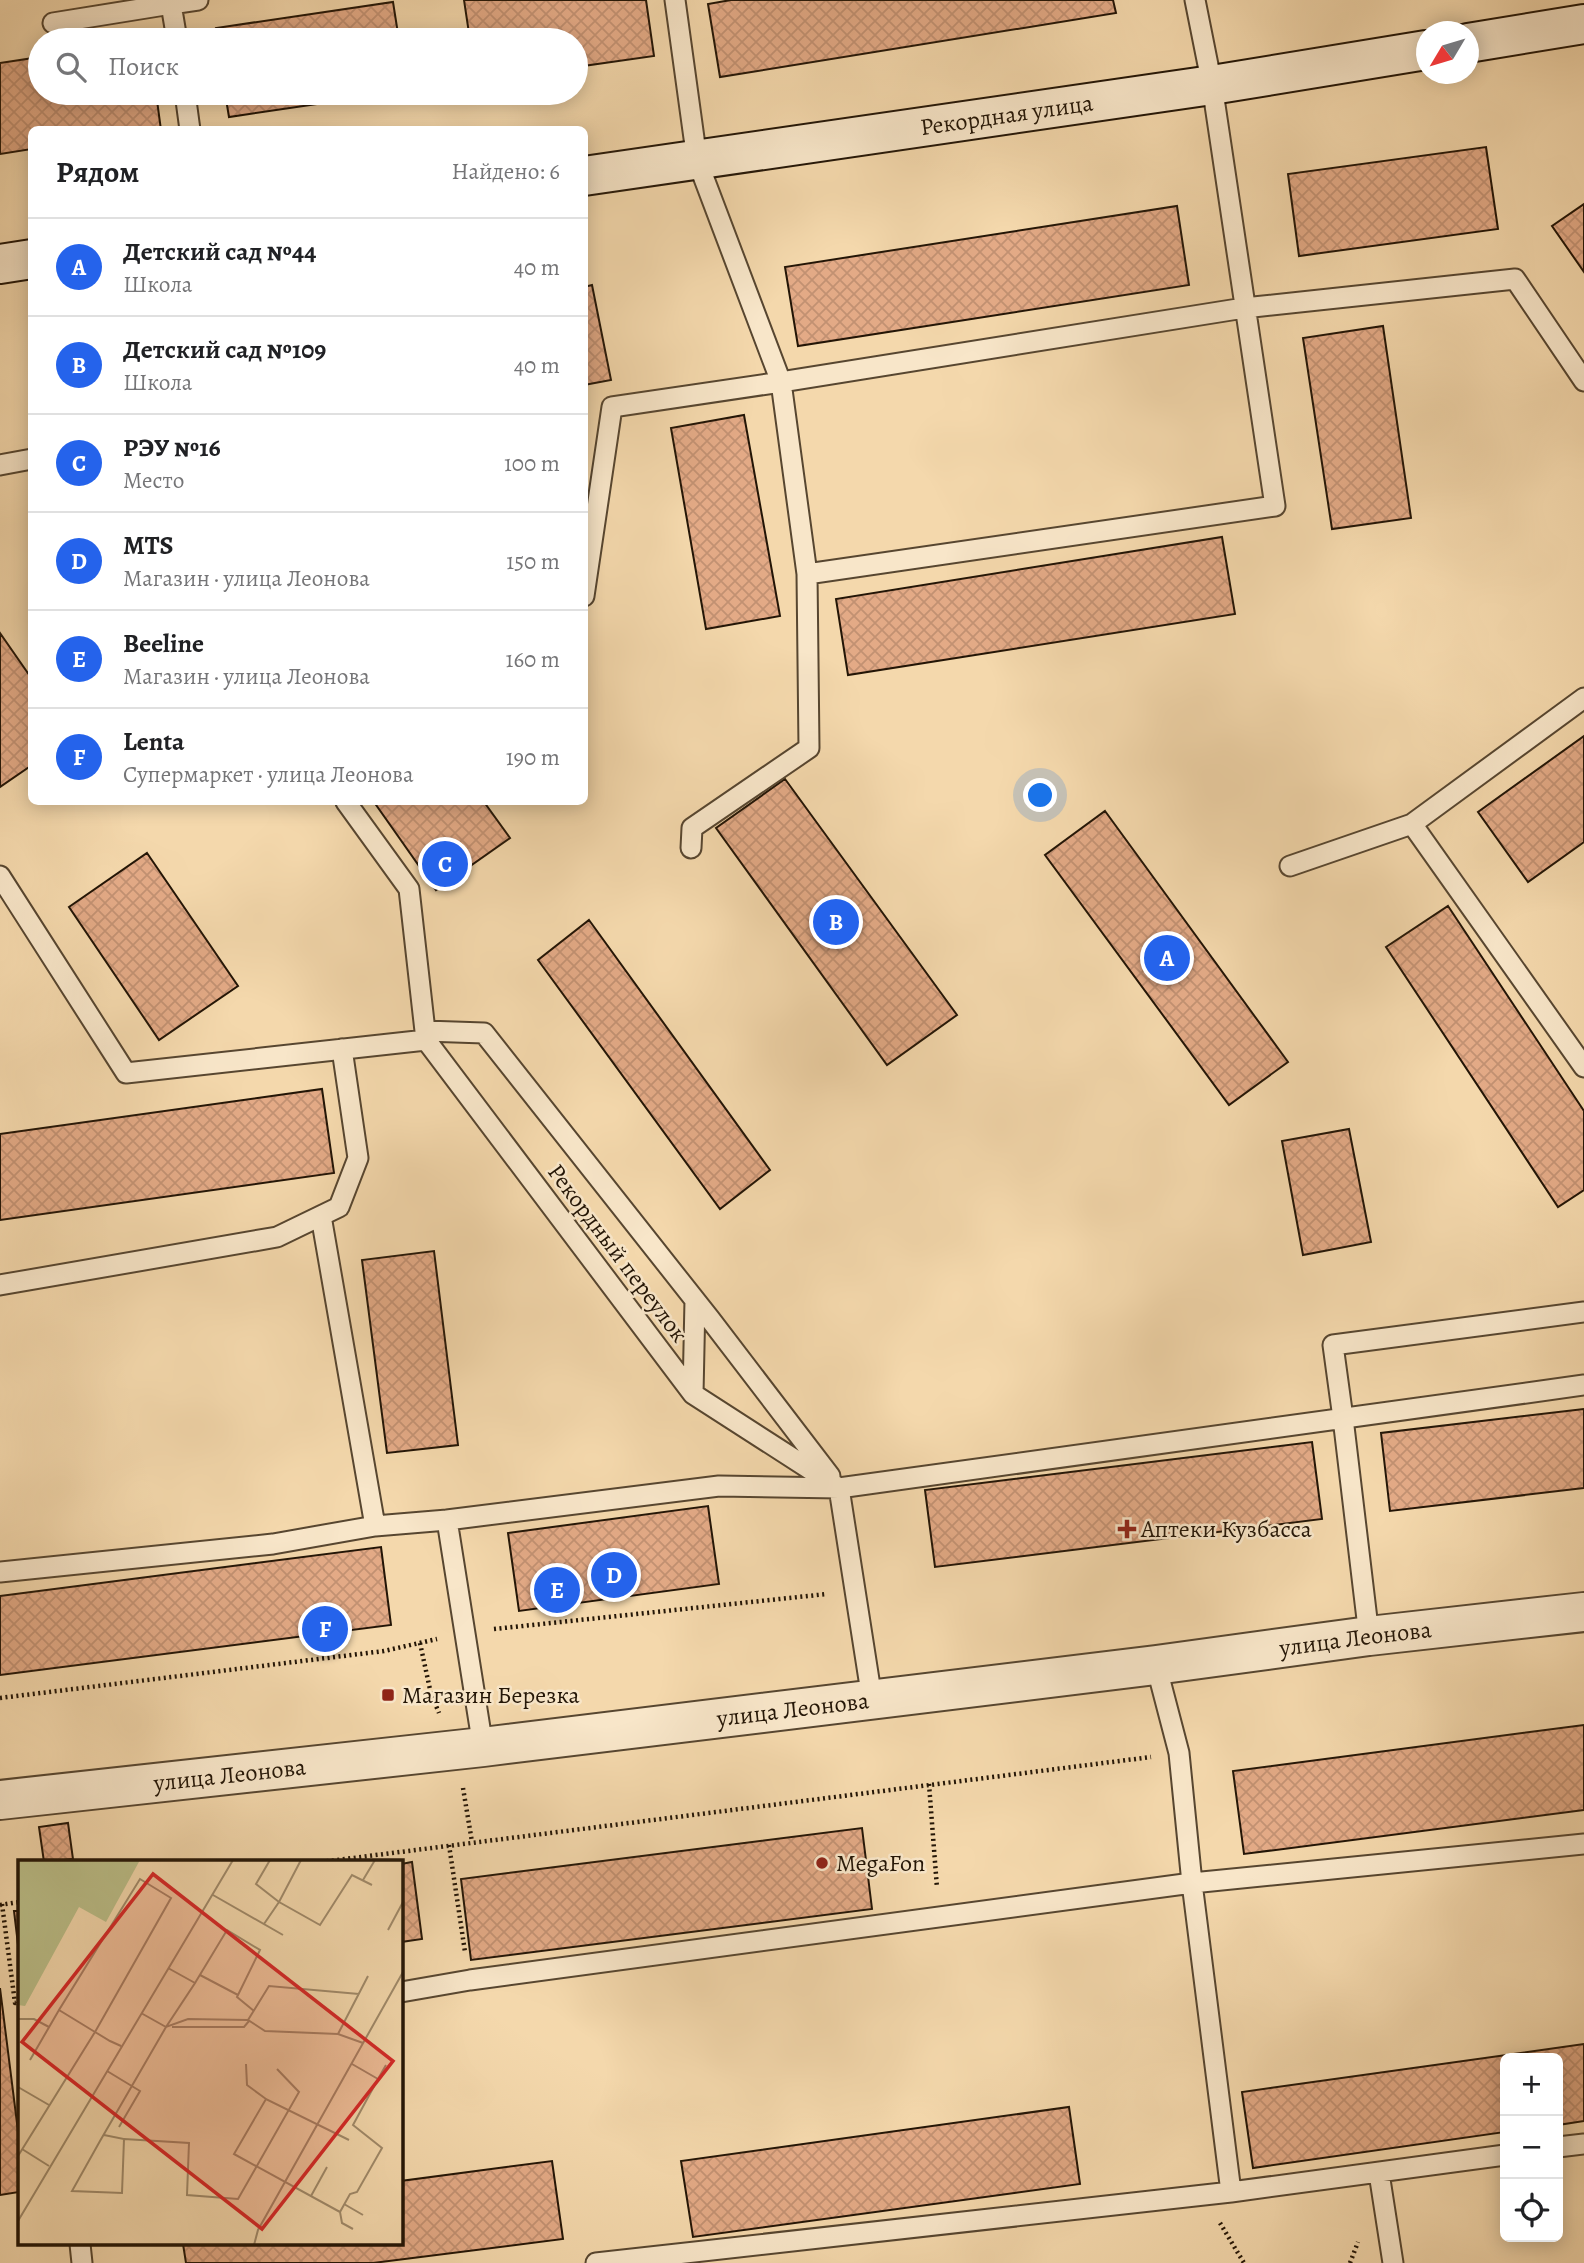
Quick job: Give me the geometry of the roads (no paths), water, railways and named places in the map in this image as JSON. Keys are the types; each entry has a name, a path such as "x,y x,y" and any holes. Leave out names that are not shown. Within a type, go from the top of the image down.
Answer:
{"street":[{"path":"1479,41 1584,24"},
{"name":"Рекордная улица","path":"588,175 1212,85 1416,52"},
{"path":"0,264 28,259"},
{"name":"улица Леонова","path":"0,1800 483,1747 1156,1665 1369,1636 1584,1612"}],"lane":[{"path":"53,23 198,0"},
{"path":"675,0 697,160 781,382 807,573 809,748 692,828 691,848"},
{"path":"807,573 1275,506 1212,85 1195,0"},
{"path":"171,4 175,28"},
{"path":"187,105 189,126"},
{"path":"588,569 612,407 1244,308 1515,279 1584,381"},
{"path":"0,465 28,460"},
{"path":"1290,866 1412,824 1584,698"},
{"path":"348,805 409,889 426,1036"},
{"path":"1412,824 1584,1067"},
{"path":"0,876 126,1073 342,1049 426,1036 485,1033 839,1488 872,1699"},
{"name":"Рекордный переулок","path":"426,1036 693,1394 839,1488"},
{"path":"0,1285 277,1237 339,1207 358,1158 342,1049"},
{"path":"321,1216 375,1526"},
{"path":"693,1394 695,1300"},
{"path":"1369,1636 1333,1345 1584,1312"},
{"path":"0,1572 273,1544 375,1526 447,1520 719,1486 839,1488 1584,1385"},
{"path":"447,1520 483,1747"},
{"path":"1156,1665 1179,1753 1192,1883 1231,2192"},
{"path":"402,1992 470,1980 1192,1883 1584,1844"},
{"path":"1563,2146 1584,2144"},
{"path":"596,2263 1209,2196 1500,2156"},
{"path":"1379,2173 1393,2263"}],"place":[{"name":"РЭУ №16","path":"445,864"},
{"name":"Детский сад №109","path":"836,922"},
{"name":"Детский сад №44","path":"1167,958"},
{"name":"Аптеки Кузбасса","path":"1127,1529"},
{"name":"MTS","path":"614,1575"},
{"name":"Beeline","path":"557,1590"},
{"name":"Lenta","path":"325,1629"},
{"name":"Магазин Березка","path":"388,1695"},
{"name":"MegaFon","path":"822,1863"}]}
